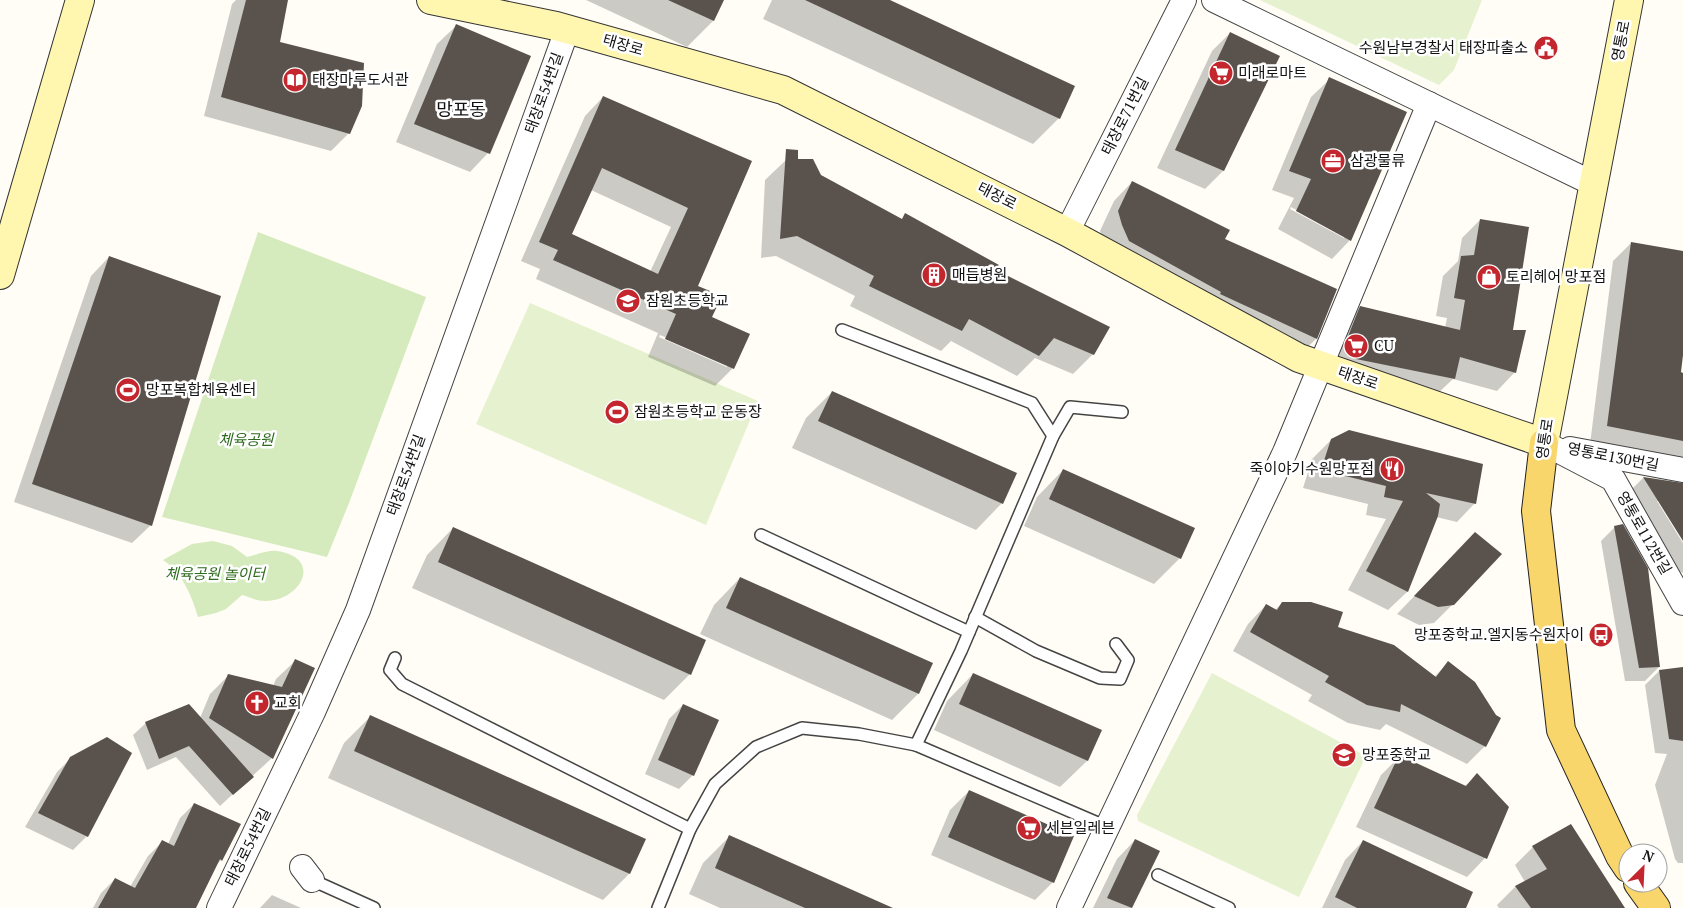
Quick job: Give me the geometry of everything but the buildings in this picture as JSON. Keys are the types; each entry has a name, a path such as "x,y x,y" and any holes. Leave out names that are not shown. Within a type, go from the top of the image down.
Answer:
{"main road":[{"name":"영통로","path":"1544,444 1536,511 1562,730 1618,852"},
{"path":"1645,893 1656,908"}],"street":[{"path":"0,275 80,0"},
{"name":"태장로","path":"431,0 556,26 783,90 1066,232 1299,358 1544,444"},
{"name":"태장로71번길","path":"1066,232 1184,0"},
{"path":"1214,0 1594,184"},
{"name":"영통로","path":"1544,444 1629,0"},
{"name":"태장로54번길","path":"218,908 313,712 358,610 566,30"},
{"path":"1069,908 1285,452 1429,104"},
{"name":"영통로130번길","path":"1544,444 1683,470"},
{"name":"영통로112번길","path":"1544,444 1613,480 1683,603"}],"lane":[{"path":"842,330 1032,404 1053,436"},
{"path":"916,745 969,632 1053,436 1070,407 1122,412"},
{"path":"761,536 969,632"},
{"path":"975,617 1036,651 1100,678 1120,678 1128,660 1116,644"},
{"path":"396,658 390,670 402,684 690,829"},
{"path":"658,908 690,829 715,784 756,747 802,728 859,734 916,745 1107,828"},
{"path":"307,874 374,908"},
{"path":"1158,875 1229,908"}],"green space":[{"path":"1260,0 1482,0 1454,70 1439,85"},
{"name":"체육공원","path":"258,232 426,297 327,557 162,517"},
{"name":"잠원초등학교 운동장","path":"530,303 758,401 706,525 476,424"},
{"name":"체육공원 놀이터","path":"213,541 232,546 247,557 273,551 291,555 300,562 303,570 302,579 289,594 278,599 262,601 242,595 226,609 198,617 193,601 181,578 163,560 192,544"},
{"path":"1212,673 1366,756 1299,897 1138,821 1137,815"}],"place":[{"name":"수원남부경찰서 태장파출소","path":"1546,48"},
{"name":"미래로마트","path":"1221,73"},
{"name":"태장마루도서관","path":"295,80"},
{"name":"삼광물류","path":"1333,161"},
{"name":"매듭병원","path":"934,275"},
{"name":"토리헤어 망포점","path":"1489,277"},
{"name":"잠원초등학교","path":"628,301"},
{"name":"CU","path":"1356,346"},
{"name":"망포복합체육센터","path":"128,390"},
{"name":"잠원초등학교 운동장","path":"617,412"},
{"name":"죽이야기수원망포점","path":"1392,469"},
{"name":"망포중학교.엘지동수원자이","path":"1601,635"},
{"name":"교회","path":"257,703"},
{"name":"망포중학교","path":"1344,755"},
{"name":"세븐일레븐","path":"1029,828"}],"district":[{"name":"망포동","path":"461,110"}]}
